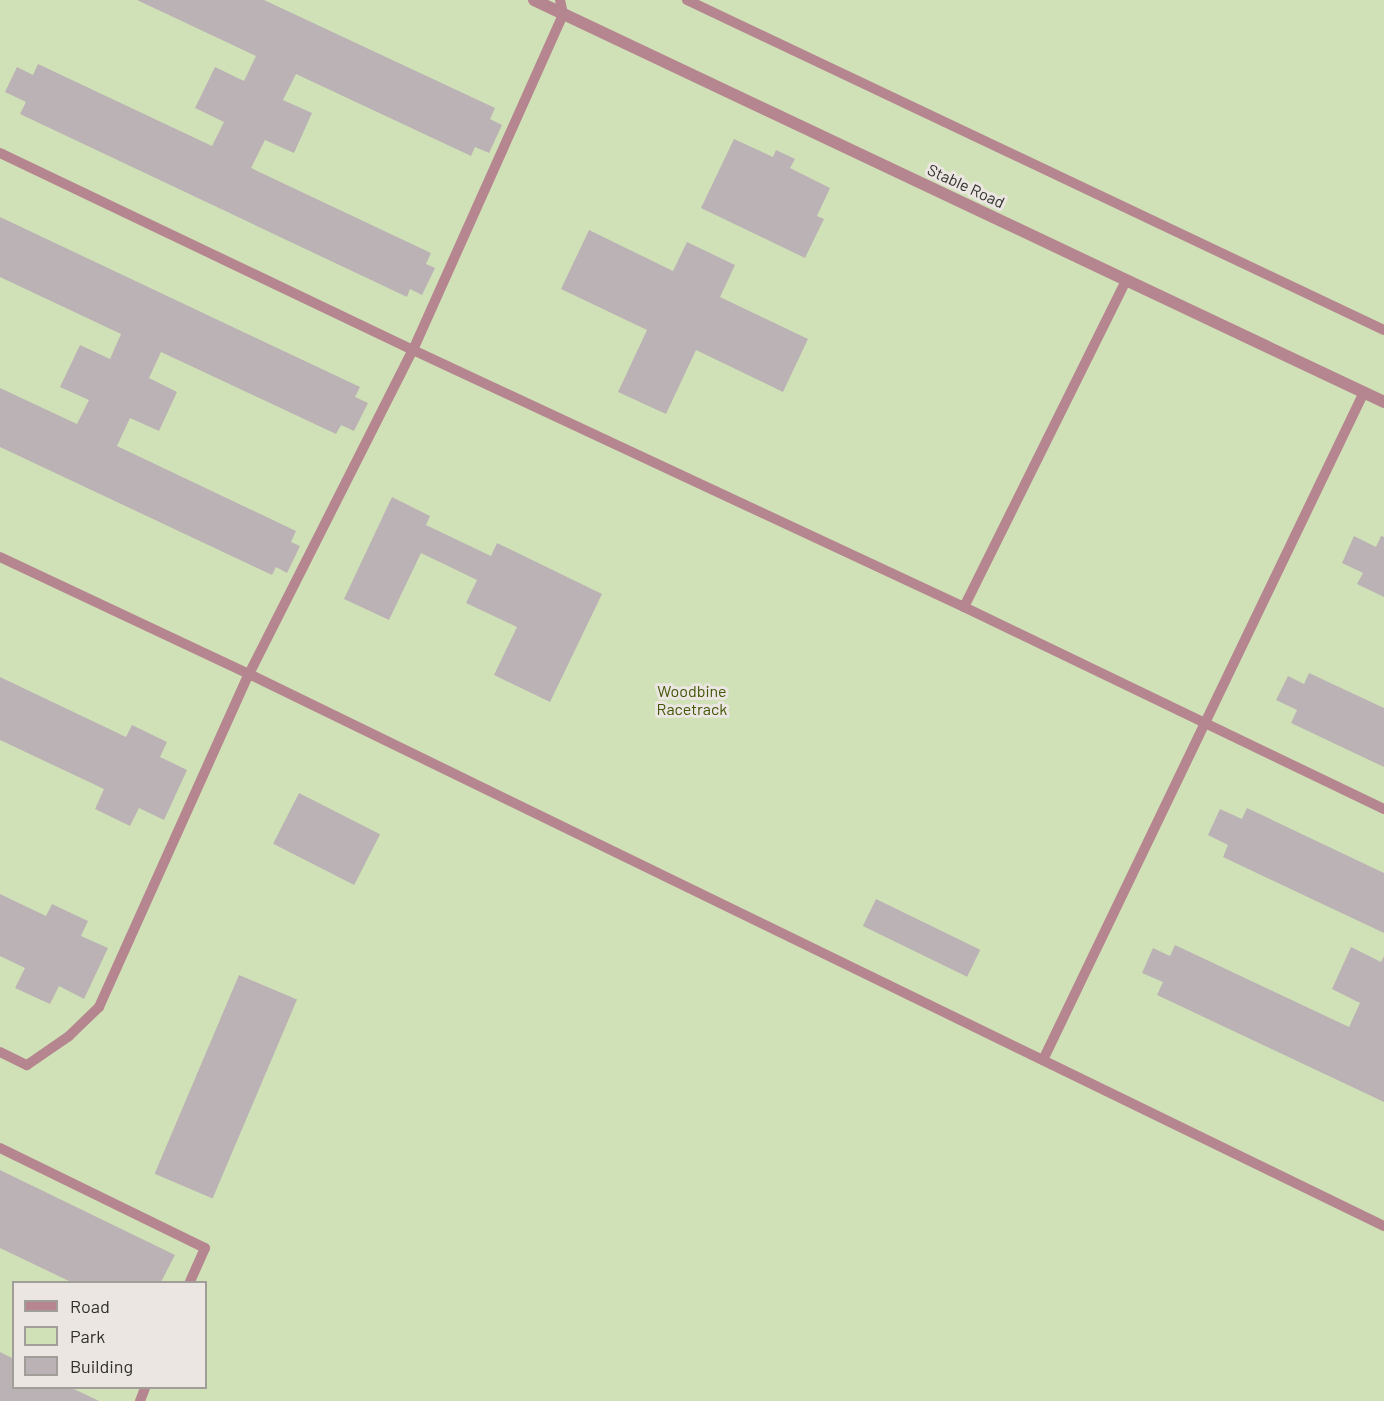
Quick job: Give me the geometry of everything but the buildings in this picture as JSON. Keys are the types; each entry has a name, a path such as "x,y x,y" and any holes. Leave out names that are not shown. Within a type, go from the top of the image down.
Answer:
{"street":[{"name":"Stable Road","path":"534,0 1384,402"}],"lane":[{"path":"0,1052 27,1065 69,1036 99,1007 249,674 413,350 563,14 560,0"},
{"path":"687,0 1384,330"},
{"path":"0,153 413,350 964,607 1384,809"},
{"path":"964,607 1126,280"},
{"path":"1043,1060 1364,392"},
{"path":"0,557 249,674 1384,1226"},
{"path":"0,1148 205,1248 190,1281"}],"green space":[{"name":"Woodbine Racetrack","path":"0,0 1384,0 1384,1401 0,1401"}]}
